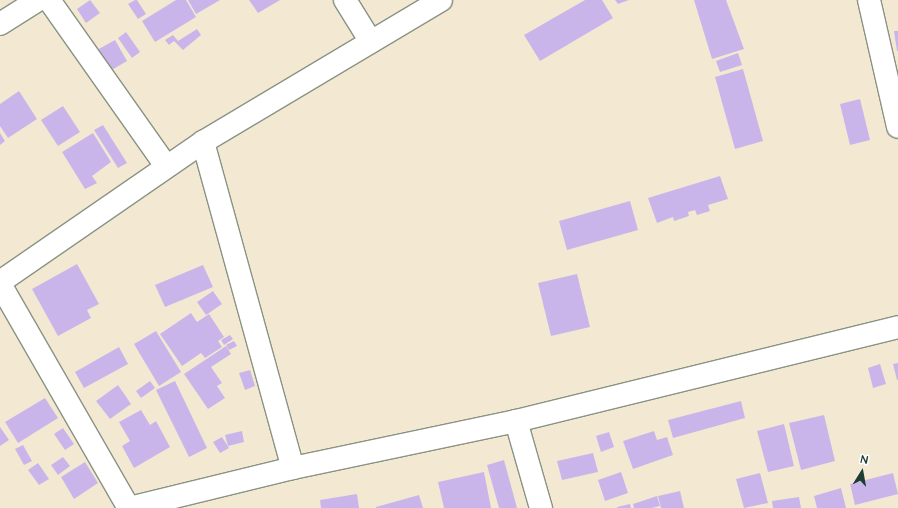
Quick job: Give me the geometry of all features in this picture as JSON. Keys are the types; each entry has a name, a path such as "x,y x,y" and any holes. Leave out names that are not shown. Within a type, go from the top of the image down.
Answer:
{"street":[{"path":"0,24 38,0"},
{"path":"49,0 166,166"},
{"path":"346,0 371,42"},
{"path":"441,0 203,142 166,166 0,283 129,508 293,468 516,421 898,327"},
{"path":"869,0 898,127"},
{"path":"203,142 293,468"},
{"path":"516,421 541,508"}],"building":[{"path":"90,0 100,13 86,23 77,9"},
{"path":"137,0 146,14 138,19 128,4"},
{"path":"176,0 186,0 196,17 155,42 142,21"},
{"path":"188,0 220,0 196,14"},
{"path":"249,0 280,0 258,13"},
{"path":"585,0 602,0 613,18 540,61 524,35"},
{"path":"615,0 629,0 618,4"},
{"path":"694,0 726,0 744,49 712,59"},
{"path":"197,29 201,35 183,50 174,41 169,45 165,40 173,35 178,41"},
{"path":"894,31 898,31 898,51 897,51"},
{"path":"126,32 140,52 132,58 118,38"},
{"path":"115,40 127,61 110,71 97,50"},
{"path":"738,53 742,65 720,72 716,61"},
{"path":"743,69 763,141 735,149 715,77"},
{"path":"19,91 37,119 8,138 0,126 0,104"},
{"path":"860,99 870,140 850,145 840,104"},
{"path":"63,106 80,132 58,146 41,120"},
{"path":"103,125 127,163 118,168 94,130"},
{"path":"0,133 5,141 0,145"},
{"path":"93,133 111,162 92,176 97,183 85,189 62,152"},
{"path":"720,176 728,199 708,205 710,211 697,215 695,210 688,212 689,216 674,221 673,217 657,223 648,198"},
{"path":"630,201 638,230 567,250 559,221"},
{"path":"77,264 99,304 87,310 91,318 58,336 32,289"},
{"path":"203,265 213,287 165,307 155,285"},
{"path":"577,274 590,327 551,336 538,283"},
{"path":"213,291 222,304 206,315 197,302"},
{"path":"191,313 197,322 209,314 224,337 218,341 222,347 205,358 201,353 182,366 160,334"},
{"path":"156,331 181,372 159,386 134,344"},
{"path":"230,335 233,339 224,345 221,340"},
{"path":"234,341 237,346 229,350 226,345"},
{"path":"226,346 231,354 211,367 222,383 217,386 225,398 208,409 184,374"},
{"path":"119,347 128,364 84,388 75,372"},
{"path":"898,363 898,380 897,380 893,364"},
{"path":"880,364 886,384 873,388 868,368"},
{"path":"250,370 255,386 245,390 239,373"},
{"path":"150,381 155,388 141,398 136,391"},
{"path":"175,381 207,448 189,457 156,390"},
{"path":"118,385 131,404 110,419 96,401"},
{"path":"45,398 58,418 18,443 5,422"},
{"path":"741,401 745,418 673,438 668,420"},
{"path":"141,410 150,425 156,421 170,447 134,468 122,446 130,441 119,422"},
{"path":"824,415 835,461 801,470 789,423"},
{"path":"784,424 794,466 768,472 757,431"},
{"path":"0,427 9,440 0,446"},
{"path":"63,428 74,444 65,450 54,434"},
{"path":"242,431 244,442 228,446 225,435"},
{"path":"654,431 657,440 667,437 673,455 633,469 623,441"},
{"path":"609,432 614,447 601,452 596,436"},
{"path":"222,437 229,448 220,453 213,442"},
{"path":"23,445 32,461 24,465 15,449"},
{"path":"593,453 598,472 562,480 557,461"},
{"path":"63,457 70,466 58,475 51,465"},
{"path":"504,460 517,508 499,508 487,465"},
{"path":"85,462 98,483 74,499 61,477"},
{"path":"38,463 49,479 39,485 28,470"},
{"path":"484,472 491,508 444,508 438,482"},
{"path":"621,472 628,493 605,501 598,480"},
{"path":"760,473 768,503 744,508 736,479"},
{"path":"893,473 898,494 855,505 850,484"},
{"path":"841,488 846,508 817,508 814,496"},
{"path":"680,491 684,508 661,508 658,496"},
{"path":"357,494 359,508 321,508 320,500"},
{"path":"419,495 423,508 376,508 376,507"},
{"path":"657,496 660,506 652,508 634,508 633,504"},
{"path":"799,497 801,508 773,508 772,501"},
{"path":"630,504 631,508 617,508 617,507"}]}
